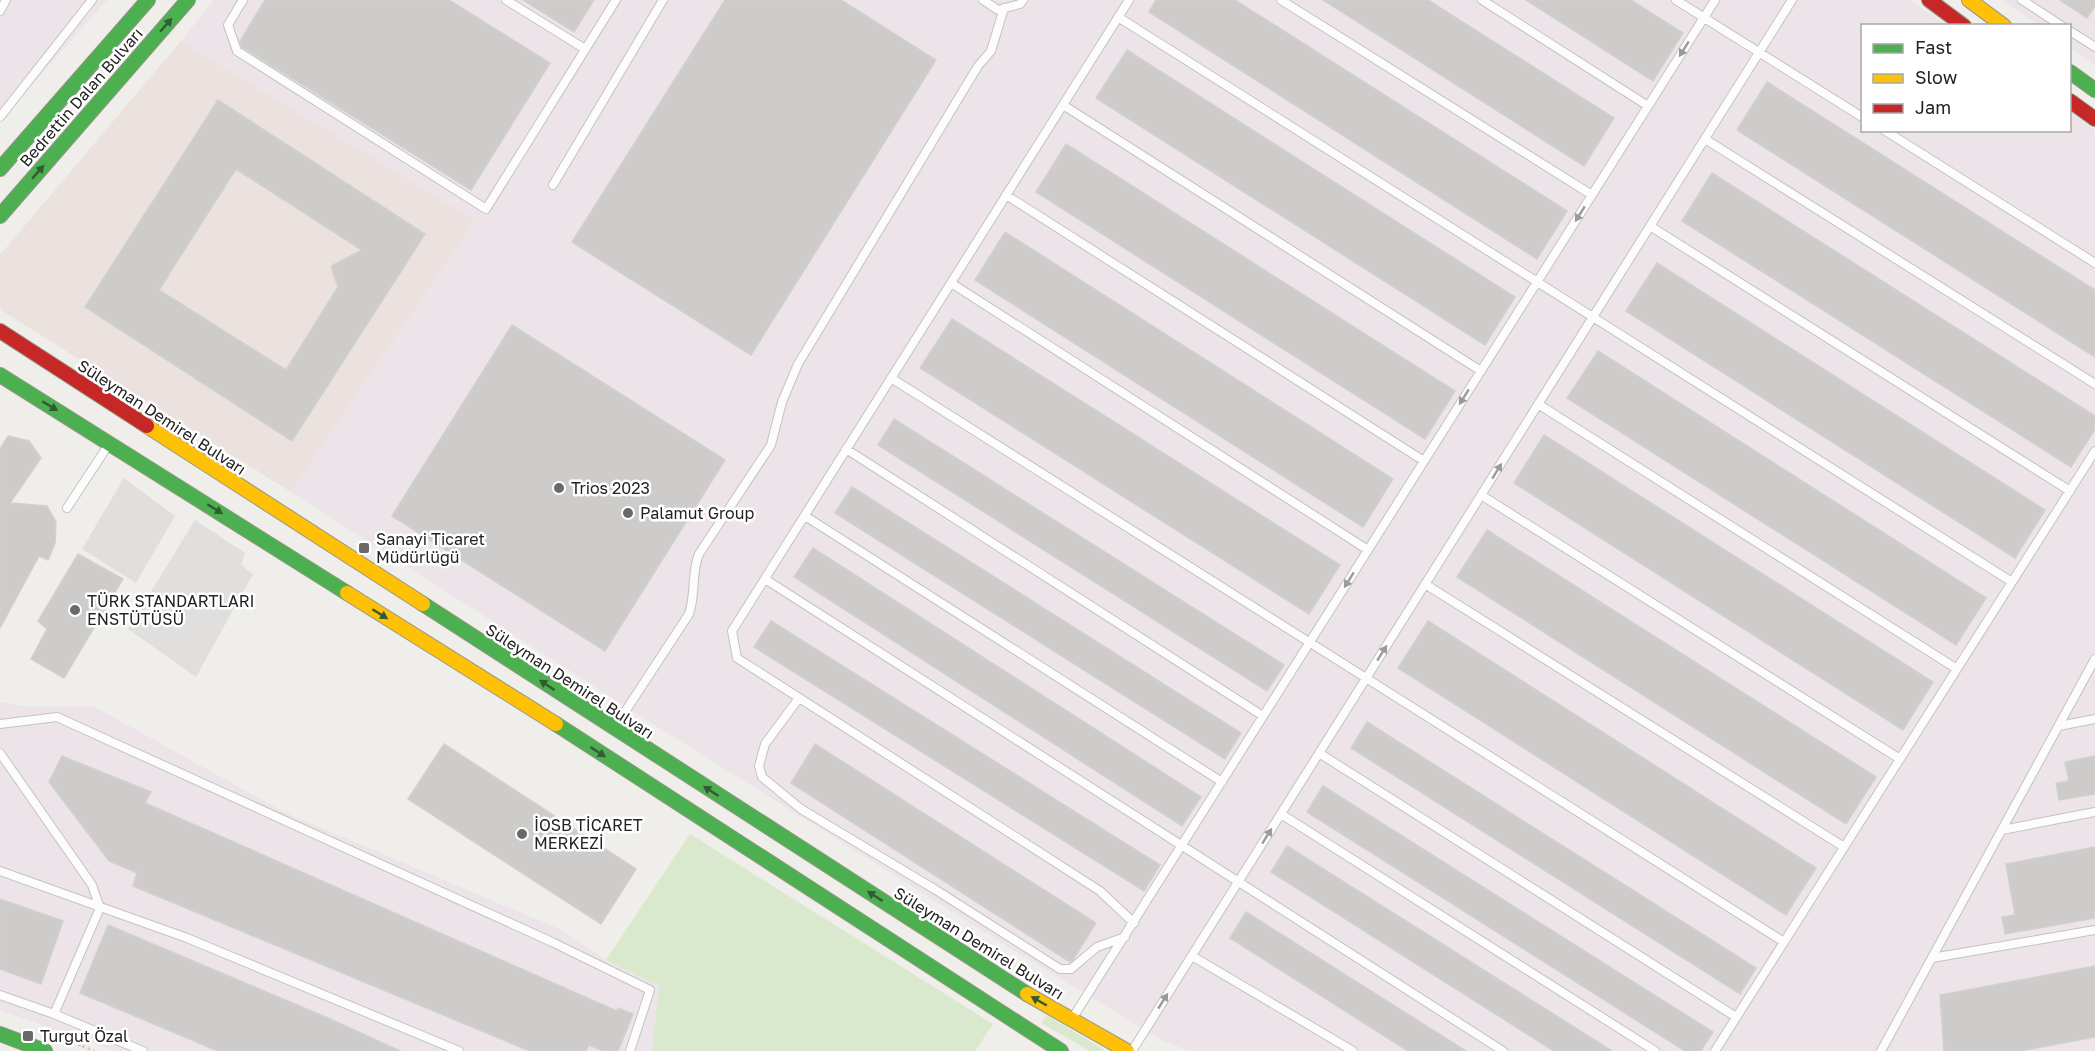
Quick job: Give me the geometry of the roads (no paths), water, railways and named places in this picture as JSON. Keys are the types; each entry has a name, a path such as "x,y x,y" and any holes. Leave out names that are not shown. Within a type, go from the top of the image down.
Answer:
{"street":[{"name":"Bedrettin Dalan Bulvarı","path":"0,169 148,0"},
{"name":"Bedrettin Dalan Bulvarı","path":"0,216 188,0"},
{"path":"1929,0 1961,24"},
{"path":"1969,0 2001,24"},
{"path":"2071,73 2095,90"},
{"path":"2071,102 2095,119"},
{"name":"Süleyman Demirel Bulvarı","path":"0,331 1033,998 1127,1051"},
{"path":"0,375 590,746 1061,1051"},
{"path":"0,1034 45,1051"}],"lane":[{"path":"0,11 6,0"},
{"path":"0,117 92,0"},
{"path":"243,0 228,25 237,51 486,209 616,0"},
{"path":"506,0 585,49"},
{"path":"553,185 663,0"},
{"path":"983,0 998,10 1020,4 1023,0"},
{"path":"1129,0 732,631 737,658 1100,891 1134,923"},
{"path":"1281,0 1592,195"},
{"path":"1482,0 1648,106"},
{"path":"1676,0 1861,116"},
{"path":"1072,1020 1715,0"},
{"path":"1132,1051 1792,0"},
{"path":"2022,0 2059,24"},
{"path":"614,728 689,614 694,598 696,562 771,445 782,402 798,363 978,66 991,51 1004,8"},
{"path":"1118,17 2012,582"},
{"path":"2071,32 2095,47"},
{"path":"1063,105 1481,371"},
{"path":"1887,132 2095,262"},
{"path":"1705,139 2095,384"},
{"path":"1006,195 1424,461"},
{"path":"1650,226 2070,491"},
{"path":"951,283 1368,549"},
{"path":"891,378 1784,942"},
{"path":"1538,404 1957,669"},
{"path":"67,508 110,443"},
{"path":"846,449 1263,716"},
{"path":"1715,1051 2095,451"},
{"path":"1481,495 1900,759"},
{"path":"805,516 1222,782"},
{"path":"765,579 1503,1051"},
{"path":"1425,584 1844,847"},
{"path":"1881,1051 2095,659"},
{"path":"799,698 765,744 759,772 801,810 936,890 1060,969 1071,969 1097,947 1125,937"},
{"path":"0,724 57,717 552,942 650,990 630,1051"},
{"path":"2058,726 2095,719"},
{"path":"0,753 92,885 100,908 54,1014"},
{"path":"1319,753 1736,1017"},
{"path":"2002,830 2095,812"},
{"path":"1281,814 1655,1051"},
{"path":"0,871 187,938 459,1051"},
{"path":"1932,958 2095,930"},
{"path":"1192,956 1353,1051"},
{"path":"0,995 54,1014 143,1051"}],"place":[{"name":"Trios 2023","path":"559,488"},
{"name":"Palamut Group","path":"628,513"},
{"name":"Sanayi Ticaret Müdürlüğü","path":"364,548"},
{"name":"TÜRK STANDARTLARI ENSTÜTÜSÜ","path":"75,610"},
{"name":"İOSB TİCARET MERKEZİ","path":"522,834"},
{"name":"Turgut Özal","path":"28,1036"}]}
